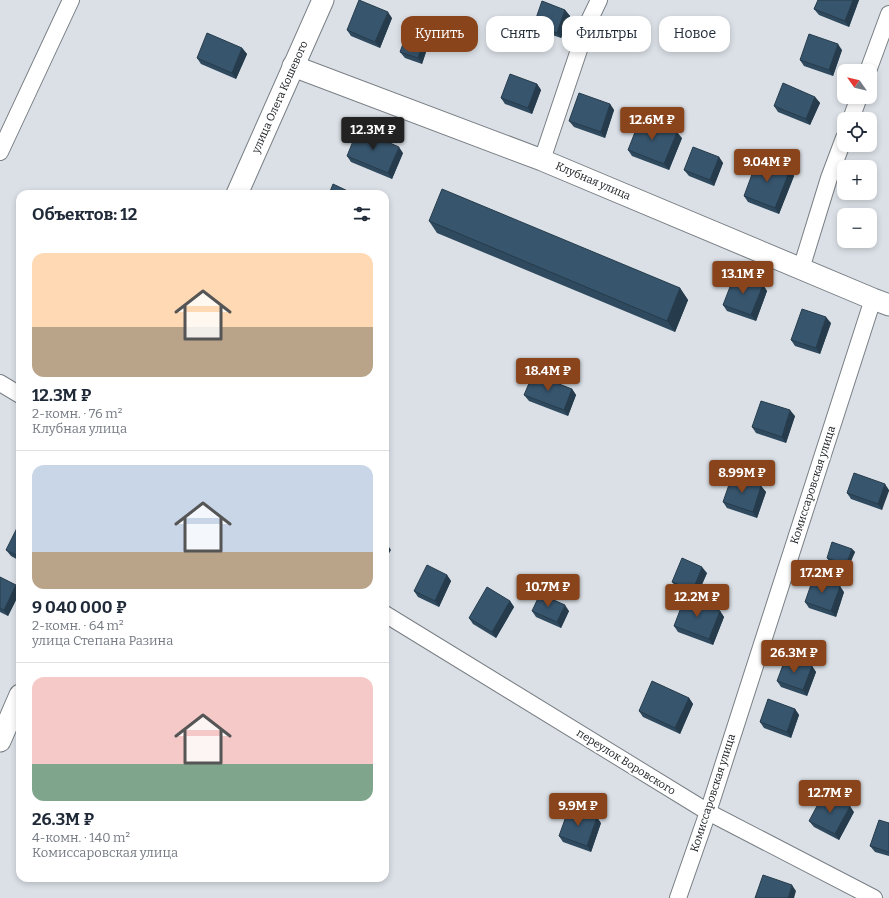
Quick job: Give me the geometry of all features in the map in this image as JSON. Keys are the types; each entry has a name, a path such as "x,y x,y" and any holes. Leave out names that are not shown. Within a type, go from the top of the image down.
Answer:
{"street":[{"path":"0,152 71,0"},
{"name":"улица Олега Кошевого","path":"239,190 323,0"},
{"path":"542,160 588,23 599,0"},
{"path":"871,64 889,14"},
{"name":"Клубная улица","path":"293,66 542,160 881,302"},
{"path":"801,269 829,178 839,152"},
{"name":"Комиссаровская улица","path":"678,898 881,302"},
{"path":"0,383 16,393"},
{"name":"переулок Воровского","path":"389,616 708,812 874,898"},
{"path":"0,741 16,703"}],"building":[{"path":"359,0 388,12 375,42 347,30"},
{"path":"818,0 853,0 845,21 814,9"},
{"path":"542,1 565,10 557,33 554,32 554,16 537,16"},
{"path":"207,33 242,48 232,73 197,58"},
{"path":"809,34 838,44 829,70 800,60"},
{"path":"401,49 401,52 420,52 418,58 400,52"},
{"path":"510,74 537,84 528,108 501,98"},
{"path":"783,83 815,97 806,119 774,106"},
{"path":"579,93 610,104 601,132 569,121"},
{"path":"641,117 677,132 664,164 628,150"},
{"path":"358,129 399,147 388,173 347,156"},
{"path":"693,147 719,157 710,180 684,170"},
{"path":"758,158 790,170 775,208 744,196"},
{"path":"333,184 346,190 331,190"},
{"path":"442,189 680,288 667,321 429,221"},
{"path":"735,274 763,285 751,315 723,305"},
{"path":"802,309 826,317 816,348 791,340"},
{"path":"533,374 572,389 564,410 524,395"},
{"path":"761,401 790,410 782,437 752,427"},
{"path":"854,473 885,484 878,504 847,493"},
{"path":"732,476 761,486 753,512 723,502"},
{"path":"16,530 16,555 6,550"},
{"path":"832,542 852,549 846,565 827,558"},
{"path":"682,558 702,567 693,590 672,582"},
{"path":"427,565 447,575 435,601 414,591"},
{"path":"814,576 840,586 831,611 805,602"},
{"path":"0,577 16,585 4,610 0,608"},
{"path":"487,587 510,601 492,632 469,618"},
{"path":"540,594 565,605 557,622 532,611"},
{"path":"685,597 720,611 709,639 674,626"},
{"path":"786,657 812,666 803,690 777,681"},
{"path":"652,681 689,698 675,728 639,711"},
{"path":"768,699 795,709 787,732 760,722"},
{"path":"824,793 850,806 835,834 809,821"},
{"path":"569,808 597,817 587,846 559,836"},
{"path":"879,820 889,823 889,852 870,846"},
{"path":"763,875 792,885 788,898 755,898"}]}
